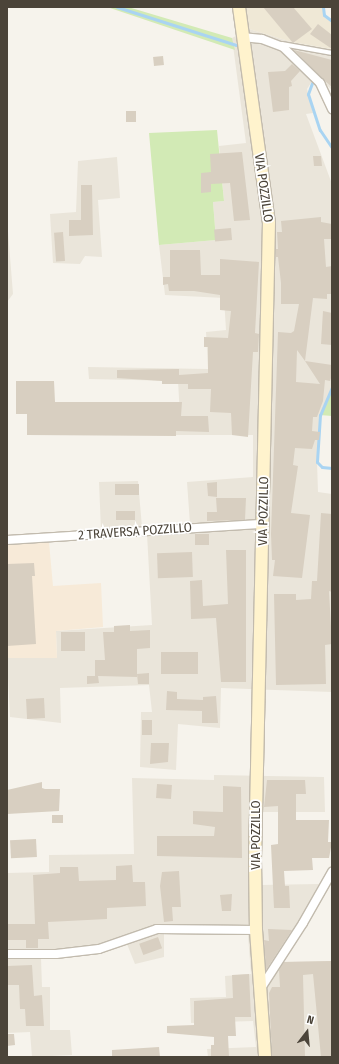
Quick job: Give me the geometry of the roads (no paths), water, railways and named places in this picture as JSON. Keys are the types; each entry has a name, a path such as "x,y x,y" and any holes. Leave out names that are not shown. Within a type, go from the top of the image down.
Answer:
{"main road":[{"name":"VIA POZZILLO","path":"239,7 269,222 264,524 257,744 256,930 265,1057"}],"street":[{"path":"242,37 278,43 320,83 332,109"},
{"name":"2 TRAVERSA POZZILLO","path":"7,540 264,524"},
{"path":"261,988 303,923 332,872"},
{"path":"7,954 56,954 99,949 157,928 256,930"}],"lane":[{"path":"278,43 332,53"}],"waterway":[{"path":"117,7 236,45"},
{"path":"323,7 324,15 332,21"},
{"path":"312,83 308,94 320,130 332,148"},
{"path":"332,387 320,415 317,462 322,467 332,468"}]}
